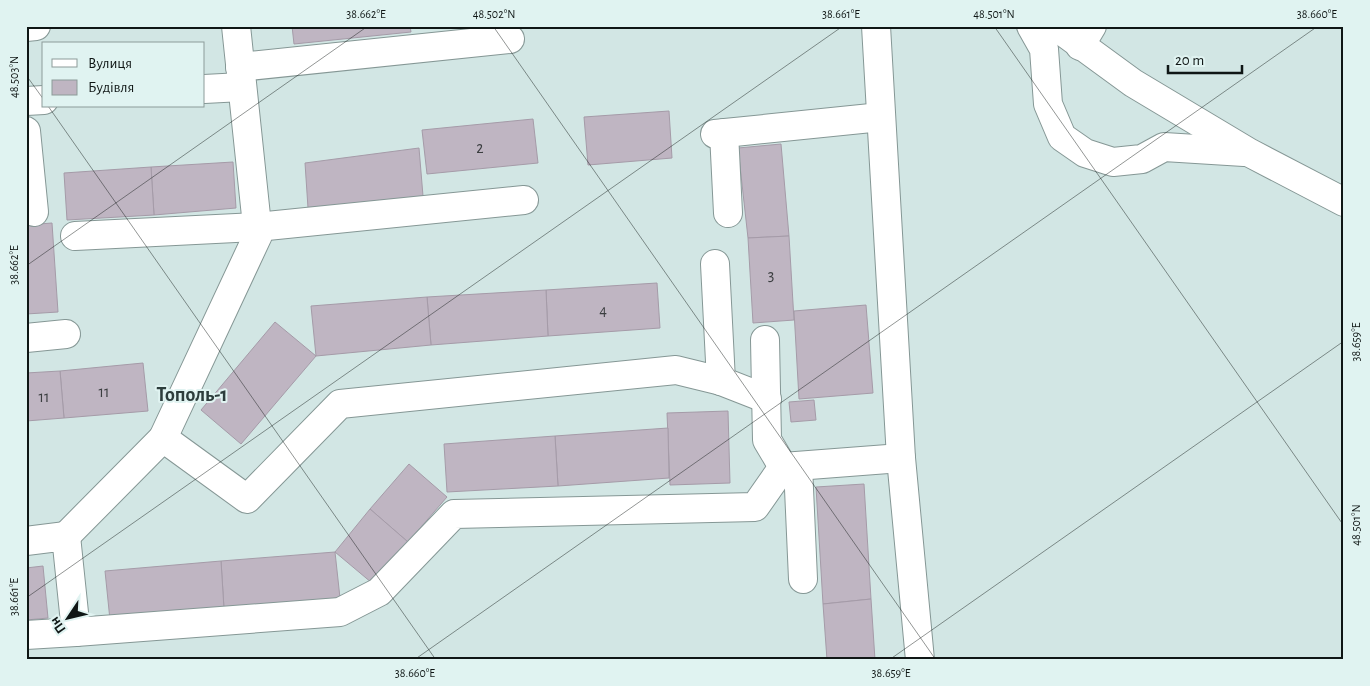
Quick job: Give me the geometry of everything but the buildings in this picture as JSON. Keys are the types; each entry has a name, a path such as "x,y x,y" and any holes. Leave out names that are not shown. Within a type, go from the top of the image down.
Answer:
{"street":[{"path":"26,27 36,26"},
{"path":"26,541 66,536 164,438 258,235 236,26"},
{"path":"876,26 901,458 920,660"},
{"path":"1031,26 1044,48 1048,104 1062,137 1085,153 1113,162 1142,159 1164,147 1250,153"},
{"path":"1054,26 1086,36 1133,83 1250,153 1344,202"},
{"path":"205,89 241,77 510,39"},
{"path":"26,101 42,100"},
{"path":"728,213 719,134 881,118"},
{"path":"26,131 34,212"},
{"path":"76,236 257,227 524,200"},
{"path":"716,264 722,381"},
{"path":"26,338 66,334"},
{"path":"765,340 768,440 791,467 803,579"},
{"path":"164,438 247,499 340,404 676,370 722,381 767,399"},
{"path":"26,635 340,612 379,592 454,514 755,507 791,467 901,458"},
{"path":"66,536 76,632"}],"district":[{"name":"Тополь-1","path":"192,394"}]}
